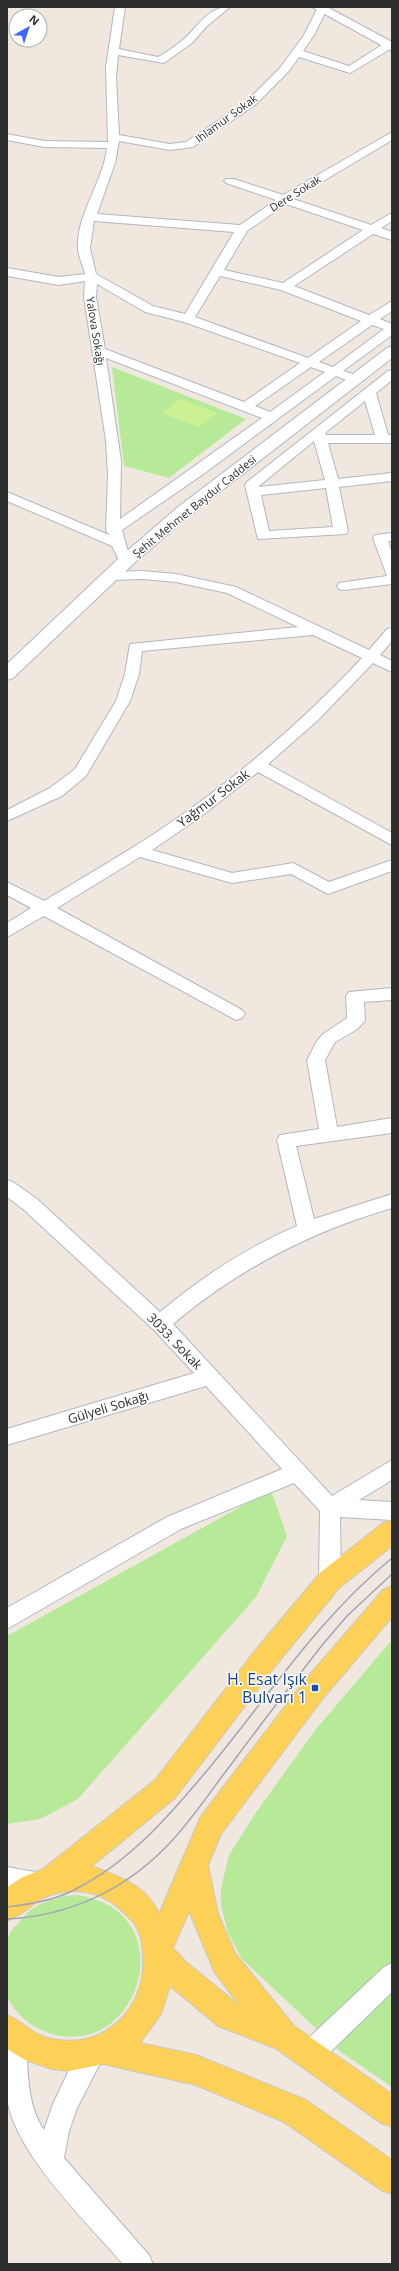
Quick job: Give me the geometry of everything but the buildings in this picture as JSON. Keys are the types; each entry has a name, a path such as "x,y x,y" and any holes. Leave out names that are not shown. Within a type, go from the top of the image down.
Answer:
{"main road":[{"path":"7,1907 20,1895 42,1884 115,1831 166,1789 267,1656 330,1580 392,1531"},
{"path":"159,1951 212,1824 315,1688 392,1598"},
{"path":"194,1865 204,1914 225,1963 284,2037"},
{"path":"10,2034 28,2046 49,2054 77,2055 98,2051 124,2037 137,2025 147,2011 159,1980 159,1951 155,1932 138,1905 123,1892 97,1880 82,1878 42,1884"},
{"path":"159,1951 176,1972 228,2016 284,2037 392,2112"},
{"path":"98,2051 196,2070 295,2111 392,2179"}],"street":[{"name":"Yalova Sokağı","path":"120,7 111,68 113,141 105,180 91,217 84,244 85,260 92,276 89,297 99,351 114,462 114,536 126,561"},
{"path":"113,51 160,61 188,41 202,25 225,7"},
{"path":"320,8 391,46"},
{"name":"Ihlamur Sokak","path":"7,137 44,144 113,141 170,147 186,146 251,103 284,70 297,53 320,8"},
{"path":"297,53 350,70 391,46"},
{"name":"Dere Sokak","path":"188,318 218,272 242,229 285,199 392,135"},
{"path":"230,181 392,236"},
{"path":"285,287 392,216"},
{"path":"91,217 242,229"},
{"path":"7,272 59,281 92,276 149,309 188,318 355,379"},
{"path":"218,272 285,287 392,328"},
{"path":"245,407 392,306"},
{"path":"7,496 114,536 197,472 392,328"},
{"path":"99,351 271,417"},
{"name":"Şehit Mehmet Baydur Caddesi","path":"7,674 126,561 184,511 355,379 388,359"},
{"path":"319,435 332,483 341,531 263,536 252,485 319,435 392,374"},
{"path":"319,435 388,439 369,392"},
{"path":"254,492 392,477"},
{"path":"392,537 380,538 392,574"},
{"path":"111,576 160,576 218,586 231,590 392,667"},
{"path":"344,586 392,580"},
{"path":"7,816 56,792 81,772 123,701 132,674 135,647 316,630"},
{"name":"Yağmur Sokak","path":"7,931 137,851 190,816 257,765 326,704 372,657 392,632"},
{"path":"257,765 389,835"},
{"path":"137,851 232,878 293,868 328,888 392,865"},
{"path":"7,888 236,1014"},
{"path":"329,1134 316,1060 319,1052 329,1038 354,1023 356,1016 355,996 392,994"},
{"path":"307,1228 286,1140 389,1127 392,1125"},
{"name":"3033. Sokak","path":"7,1187 30,1204 160,1323 330,1508"},
{"path":"160,1323 199,1290 254,1254 307,1228 335,1217 392,1201"},
{"name":"Gülyeli Sokağı","path":"7,1437 209,1377"},
{"path":"330,1508 392,1469"},
{"path":"7,1619 174,1523 297,1472"},
{"path":"330,1508 392,1511"},
{"path":"330,1508 330,1580"},
{"path":"7,1881 42,1884"},
{"path":"309,2055 392,1976"},
{"path":"10,2034 15,2076 23,2113 30,2131 51,2162 140,2264"},
{"path":"51,2162 54,2140 66,2098 98,2051"}],"green space":[{"path":"112,367 246,419 169,478 124,466"},
{"path":"180,399 217,413 199,427 162,413"},
{"path":"271,1490 287,1536 256,1597 78,1799 40,1819 7,1824 7,1636"},
{"path":"392,1640 392,2087 341,2052 242,1959 228,1933 221,1905 221,1888 229,1855 257,1811 316,1729"},
{"path":"77,1895 111,1907 132,1928 140,1954 138,1982 126,2008 105,2027 78,2037 46,2032 33,2026 18,2013 7,1996 7,1939 12,1930 29,1911 40,1904 64,1896"}],"tram line":[{"path":"7,1907 41,1902 74,1890 113,1866 148,1836 180,1803 318,1632 341,1606 392,1558"},
{"path":"7,1919 30,1917 73,1907 113,1888 149,1863 166,1847 192,1817 323,1644 347,1616 392,1574"}],"place":[{"name":"H. Esat Işık Bulvarı 1","path":"315,1688"}]}
